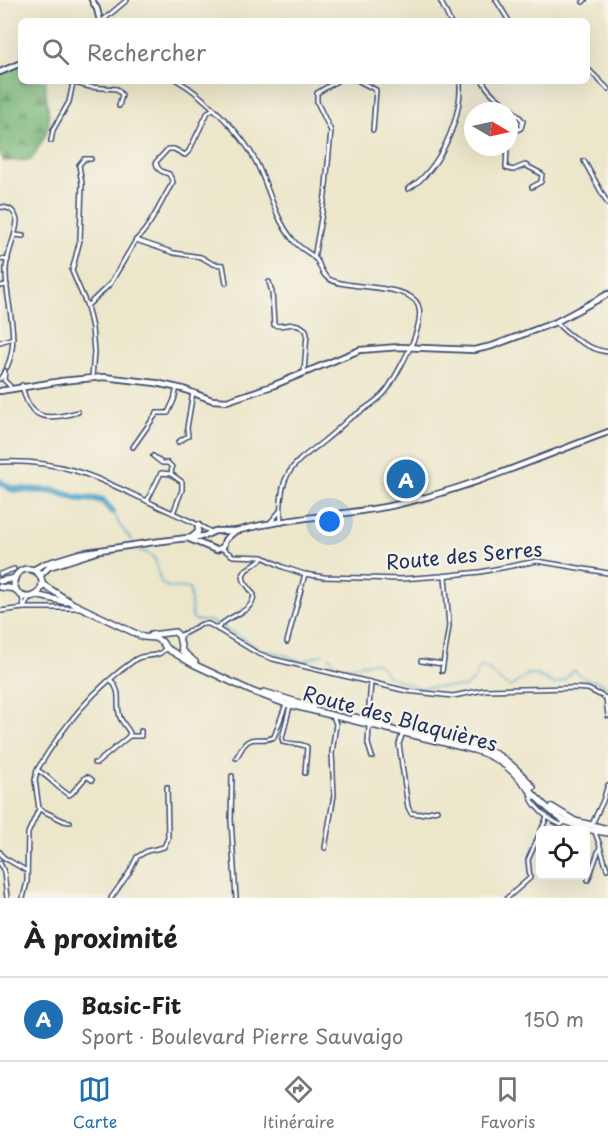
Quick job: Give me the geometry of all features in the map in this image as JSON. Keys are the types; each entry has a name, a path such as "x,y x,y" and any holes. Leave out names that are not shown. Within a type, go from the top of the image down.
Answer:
{"main road":[{"path":"92,0 100,18"},
{"path":"0,72 18,64"},
{"path":"0,389 92,376 177,387 219,401 234,399 360,351 384,347 474,350 492,346 556,322 608,294"},
{"path":"0,389 22,386"},
{"path":"0,581 15,578 25,570 33,570 65,557 367,510 422,499 608,432"},
{"path":"190,537 198,532 198,525"},
{"path":"190,537 214,550 221,548 225,540 237,531"},
{"path":"220,532 225,540"},
{"path":"207,545 209,534"},
{"path":"40,576 49,567 99,551"},
{"path":"33,570 40,576 42,584 72,603 137,634 162,642 183,659 204,668"},
{"path":"15,578 16,590"},
{"path":"32,596 42,584"},
{"path":"0,587 16,590 22,596 72,603"},
{"path":"137,634 172,632 179,636 179,644 184,654 204,668"},
{"path":"162,642 165,634"},
{"path":"169,648 179,644"},
{"name":"Route des Blaquières","path":"204,668 288,705 465,743 494,752 511,764 555,810 581,823 604,829"},
{"name":"Route des Blaquières","path":"234,683 368,723"},
{"name":"Route des Blaquières","path":"402,730 494,757 513,771 555,815 565,821 604,829"}],"street":[{"path":"101,18 127,0"},
{"path":"440,0 449,18"},
{"path":"496,0 507,18"},
{"path":"590,71 608,89"},
{"path":"51,141 52,130 69,102 73,84"},
{"path":"77,84 117,89 122,95 119,106"},
{"path":"183,84 236,132 254,158 281,224 293,242 314,258 320,271 330,281 377,287 412,298 417,302 420,315 411,347 386,392 305,455 289,473 284,484 280,511 281,523"},
{"path":"314,258 325,196 331,131 317,102 317,93 333,84"},
{"path":"365,84 376,90 373,130"},
{"path":"408,189 416,184 439,159 459,105 460,84"},
{"path":"485,84 504,102"},
{"path":"87,306 110,284 173,182 169,174 162,172 156,166 156,162 168,149 174,148 185,154 189,151 208,112 213,109"},
{"path":"518,116 523,122 518,130"},
{"path":"507,156 506,168 513,170 525,165 542,174 541,182 531,188"},
{"path":"91,159 84,159 79,165 82,184 80,240 72,271 87,306 94,340 92,376"},
{"path":"584,161 608,204"},
{"path":"0,200 2,207 16,213 17,221 6,269 13,338 12,352 7,367"},
{"path":"15,235 23,236"},
{"path":"136,240 174,253 201,256 213,264 223,265 226,283"},
{"path":"0,259 8,261"},
{"path":"0,268 6,269"},
{"path":"269,282 272,292 274,325 292,323 306,330 308,334 305,373"},
{"path":"0,286 7,285"},
{"path":"556,322 576,339 608,352"},
{"path":"0,342 13,338"},
{"path":"0,380 5,371 4,380 10,386"},
{"path":"22,386 25,400 40,415 51,418 78,412"},
{"path":"133,447 157,413 168,413 177,387"},
{"path":"178,442 188,436 187,428 193,392"},
{"path":"153,456 162,463 168,463 172,467 171,474"},
{"path":"0,462 41,462 71,468 173,513 198,525 209,534"},
{"path":"147,501 161,472 171,474 182,482 182,490 173,513"},
{"path":"268,524 280,511"},
{"name":"Route des Serres","path":"221,548 233,556 264,557 282,567 305,574 355,579 445,576 537,561 608,573"},
{"path":"253,557 256,562"},
{"path":"217,629 222,621 240,613 253,602 254,594 243,576 245,571 264,557"},
{"path":"0,574 14,569"},
{"path":"287,642 305,574"},
{"path":"442,671 449,626 445,576"},
{"path":"22,596 24,608"},
{"path":"24,608 32,596"},
{"path":"0,611 24,608 84,608"},
{"path":"179,636 201,624 209,624 257,653 273,659 406,691 453,696 483,690 588,689 607,698 608,716"},
{"path":"23,898 27,885 28,833 39,809 35,780 37,770 78,710 89,698 136,659 160,654 169,648"},
{"path":"421,661 443,664"},
{"path":"111,680 117,688 119,714 129,730 129,736"},
{"path":"371,682 368,744 372,757"},
{"path":"236,758 243,745 250,740 254,738 270,740 274,737 288,705"},
{"path":"288,705 282,738 283,742 303,744 307,747 305,773"},
{"path":"325,848 334,795 332,753 336,724 333,716"},
{"path":"402,730 399,744 408,807 411,813 420,814 437,810"},
{"path":"94,763 97,763 129,736 141,736 141,731"},
{"path":"37,770 69,795 86,777 92,780"},
{"path":"232,776 231,820 236,898"},
{"path":"593,822 608,785"},
{"path":"111,898 129,873 137,857 147,850 164,847 168,838 167,787"},
{"path":"530,788 531,799 547,817 561,825 565,821"},
{"path":"39,809 70,822"},
{"path":"555,810 565,821 581,823"},
{"path":"507,898 530,878 528,860 547,817"},
{"path":"590,874 604,829"},
{"path":"600,847 607,868"},
{"path":"0,852 3,857 27,871"},
{"path":"0,863 4,872 7,898"}],"green space":[{"path":"18,66 18,84 46,84 48,125 31,160 4,161 0,155 0,71"}],"waterway":[{"path":"0,482 12,489 55,491 77,498 102,500 112,511"},
{"path":"112,511 132,541"},
{"path":"138,549 154,558 160,580 165,586 190,590 192,618 198,621 210,621 259,649 283,654 302,662 323,654"},
{"path":"329,656 337,666 342,668 375,662 383,668 387,676 417,687 465,687 474,680 480,666 511,687 528,674 537,675 555,684 563,681 574,670 586,680 594,680 608,687"}],"place":[{"name":"Basic-Fit","path":"406,479"}]}
